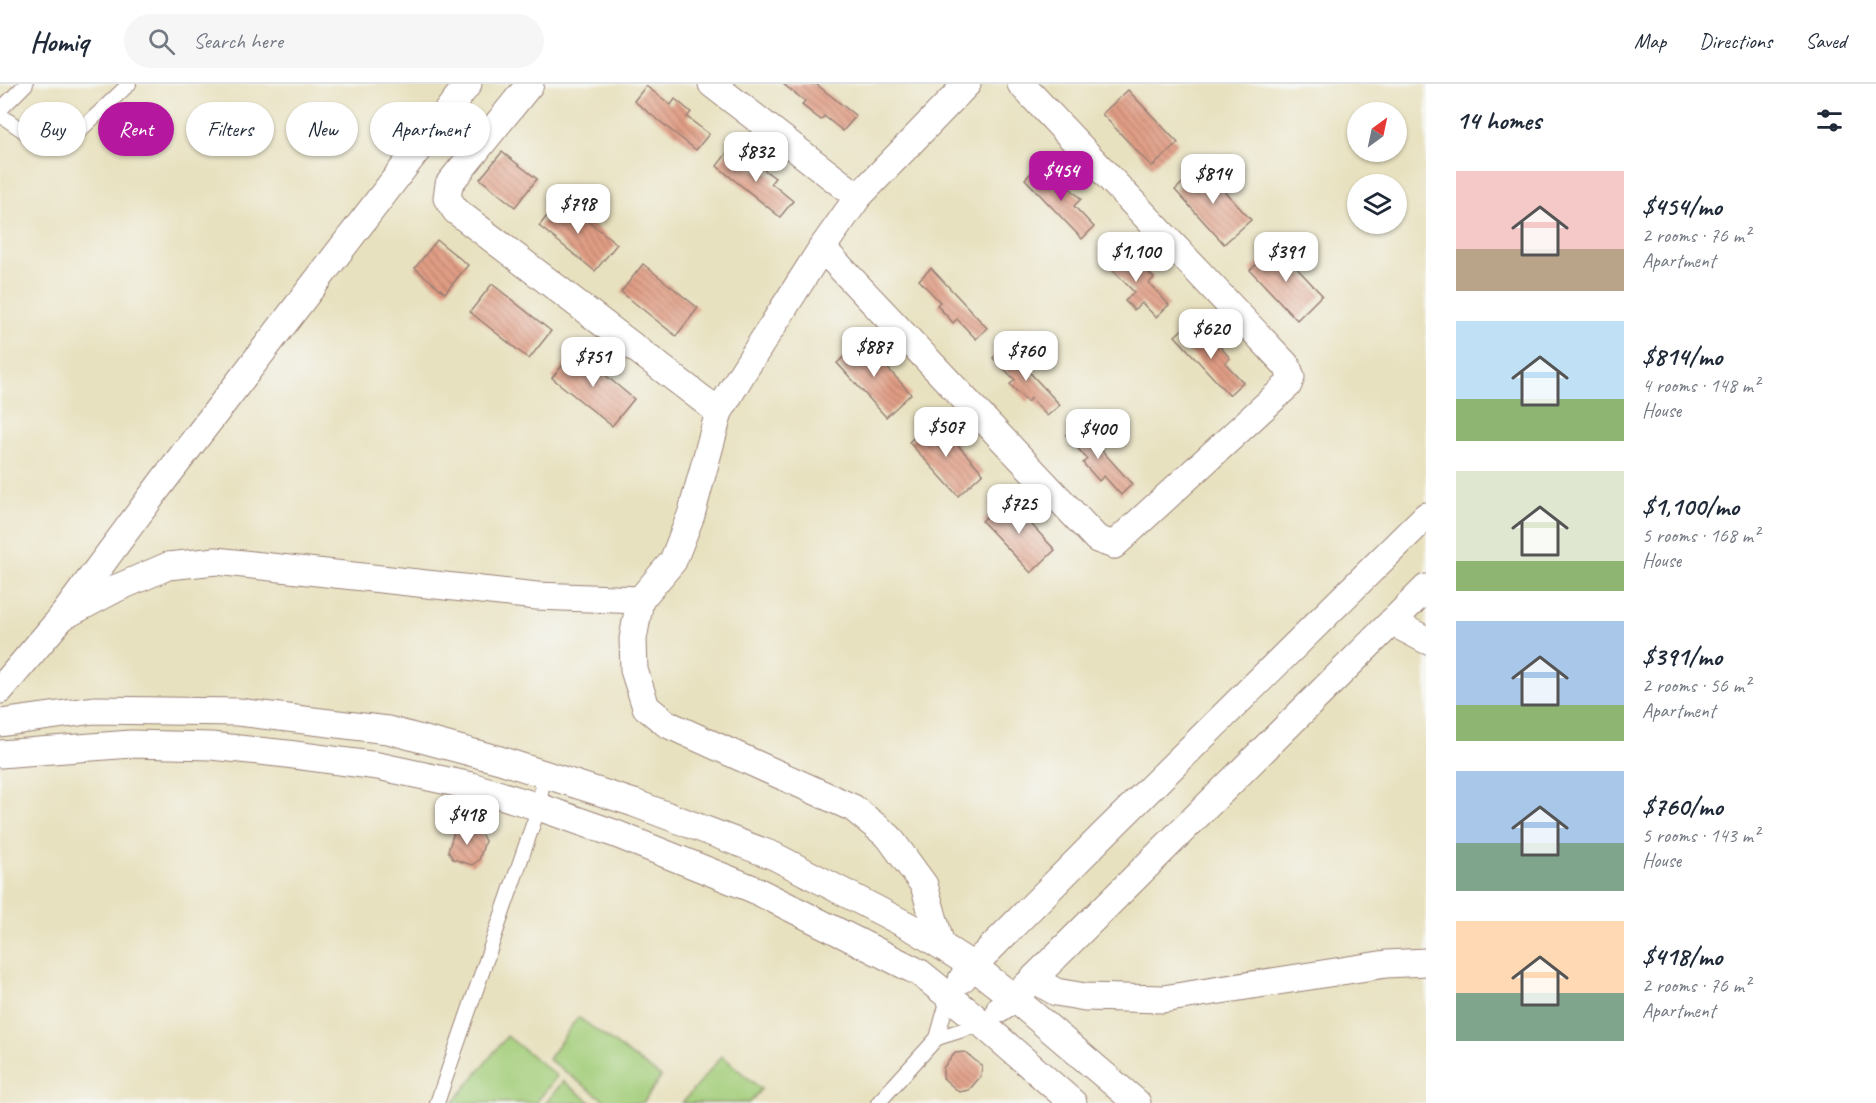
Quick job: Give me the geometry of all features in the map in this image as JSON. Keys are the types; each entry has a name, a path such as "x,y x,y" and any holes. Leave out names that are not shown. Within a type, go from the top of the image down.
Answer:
{"street":[{"path":"0,690 62,617 163,481 468,84"},
{"path":"530,84 449,184 447,198 456,211 719,411"},
{"path":"712,84 858,197"},
{"path":"941,945 924,885 889,837 853,808 667,724 646,706 634,670 633,639 640,600 673,561 691,515 719,411 822,248 858,197 967,84"},
{"path":"822,248 1096,539 1114,545 1288,385 1291,377 1287,366 1021,84"},
{"path":"949,995 973,966 1103,835 1426,516"},
{"path":"62,617 117,588 168,566 216,561 537,596 640,600"},
{"path":"982,1024 1014,998 1426,588"},
{"path":"1392,622 1426,640"},
{"path":"0,723 94,710 238,712 388,730 544,773 634,803 774,856 941,945 973,966 1014,998 1137,1103"},
{"path":"0,754 131,744 232,748 378,766 471,786 539,807 626,838 753,889 920,973 949,995 1073,1103"},
{"path":"1033,979 1056,992 1085,997 1163,999 1386,964 1426,962"}],"lane":[{"path":"26,84 0,112 35,140 48,144 69,141 129,84"},
{"path":"437,1103 539,807 544,773"},
{"path":"878,1103 937,1038 949,995"},
{"path":"937,1038 982,1024"}],"green space":[{"path":"578,1017 661,1077 643,1103 608,1103 548,1059"},
{"path":"507,1036 557,1076 536,1103 453,1103"},
{"path":"722,1056 761,1089 749,1103 682,1103"},
{"path":"563,1081 592,1103 546,1103"}],"building":[{"path":"783,84 816,84 856,116 843,131 824,116 821,120 802,105 805,101"},
{"path":"646,86 671,105 675,99 691,112 687,117 709,134 696,150 634,101"},
{"path":"1128,90 1178,143 1152,167 1102,114"},
{"path":"729,150 755,171 759,166 775,178 771,183 793,201 780,217 717,166"},
{"path":"502,152 537,179 515,207 480,179"},
{"path":"1201,166 1251,220 1224,244 1175,190"},
{"path":"1037,167 1061,192 1068,186 1081,199 1074,206 1094,227 1082,239 1025,179"},
{"path":"561,199 617,244 595,271 539,226"},
{"path":"437,240 468,265 445,293 415,268"},
{"path":"1112,246 1135,270 1141,265 1154,278 1149,283 1169,305 1156,317 1142,303 1134,310 1125,301 1134,292 1100,257"},
{"path":"1276,246 1322,295 1297,320 1250,270"},
{"path":"643,264 698,308 676,336 621,292"},
{"path":"931,268 987,328 976,339 957,319 953,323 937,305 940,302 919,280"},
{"path":"492,284 551,331 529,359 470,312"},
{"path":"1187,325 1210,349 1217,343 1230,358 1225,363 1243,382 1229,395 1175,336"},
{"path":"862,340 911,394 886,417 837,363"},
{"path":"1005,346 1060,405 1047,416 1031,398 1027,402 1010,384 1015,380 993,358"},
{"path":"575,350 634,399 612,426 552,378"},
{"path":"934,419 983,473 958,496 909,442"},
{"path":"1078,424 1132,484 1121,495 1104,476 1099,481 1083,463 1087,459 1066,435"},
{"path":"1007,498 1055,550 1031,573 982,521"},
{"path":"462,827 481,833 485,841 479,860 472,865 453,859 448,851 454,832"},
{"path":"965,1052 982,1066 981,1076 969,1090 959,1092 943,1078 943,1068 955,1053"}]}
